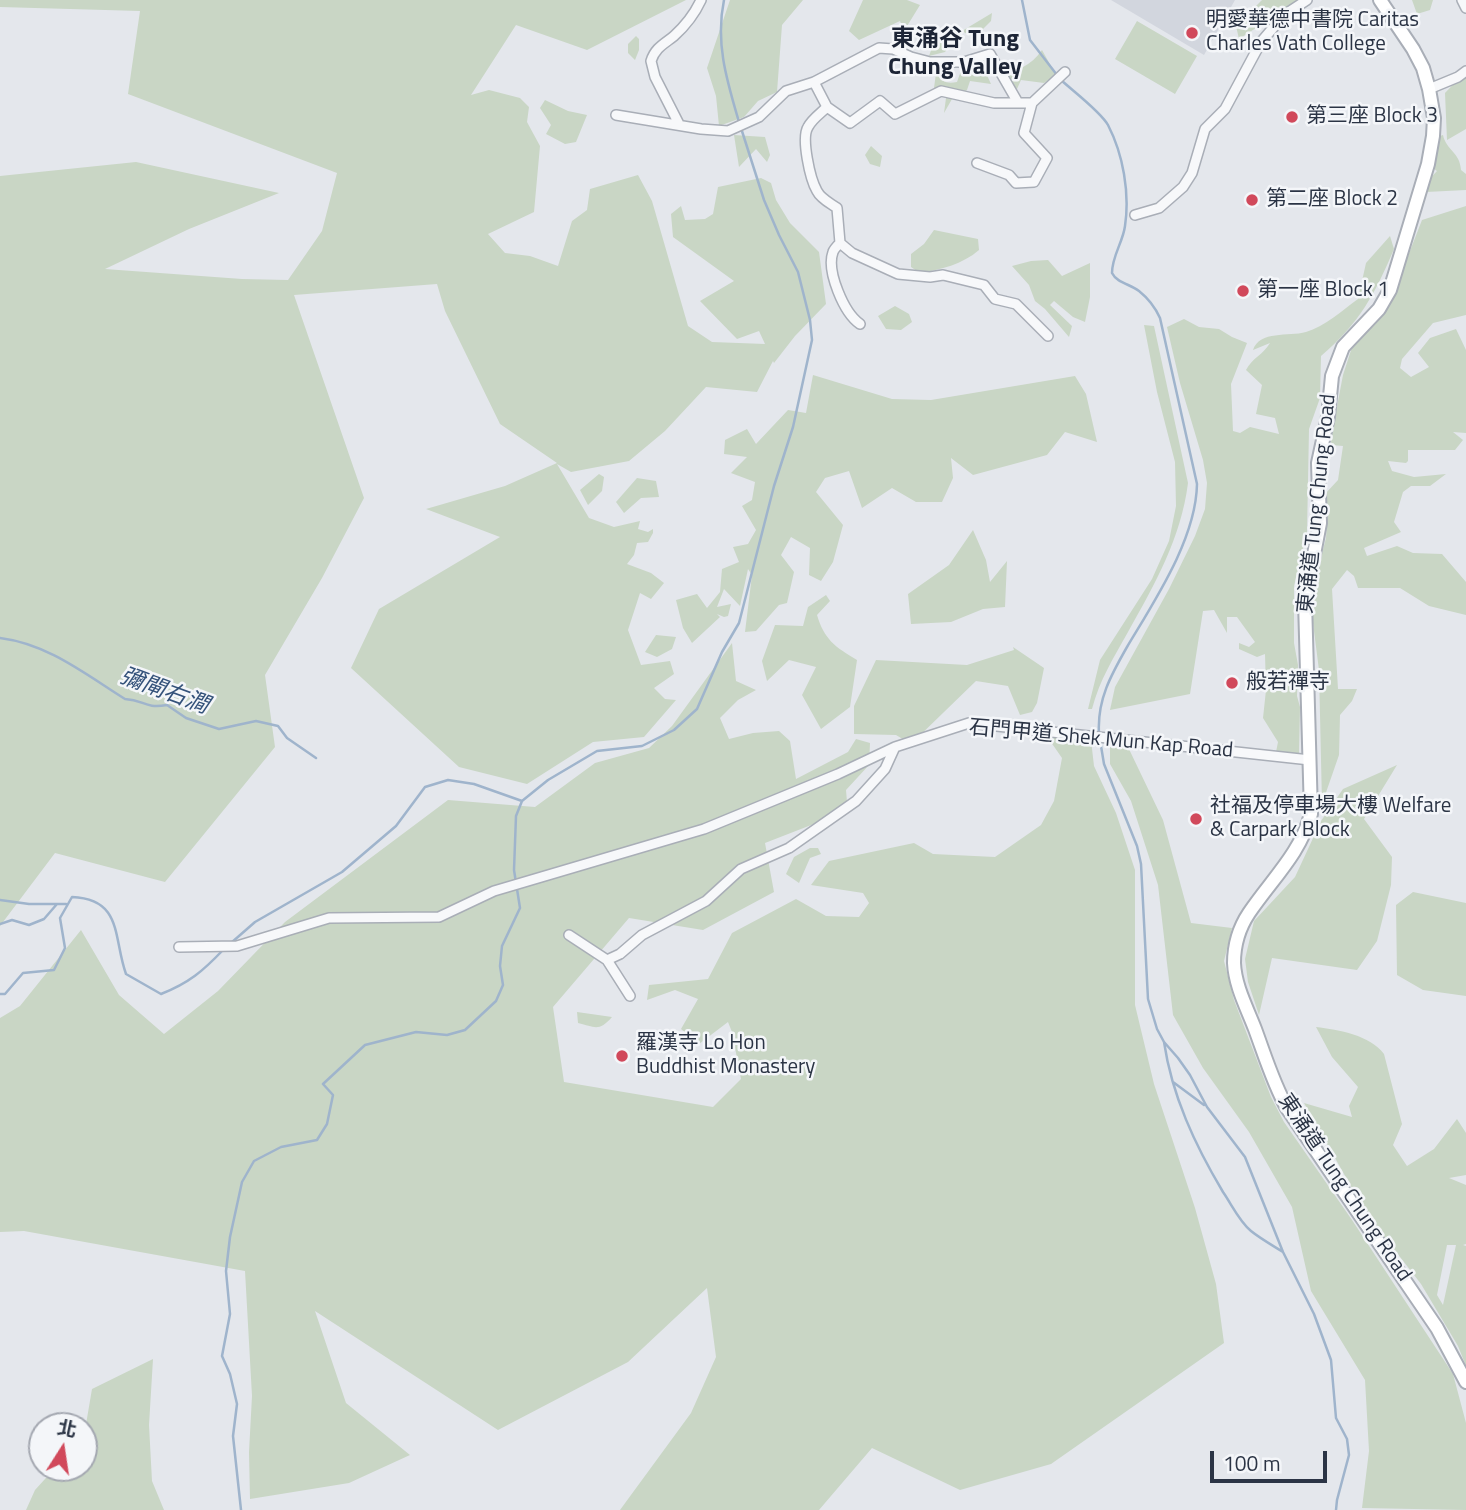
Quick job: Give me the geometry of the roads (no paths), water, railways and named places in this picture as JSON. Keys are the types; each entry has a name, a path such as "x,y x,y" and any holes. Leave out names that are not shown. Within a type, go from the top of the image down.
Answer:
{"main road":[{"name":"東涌道 Tung Chung Road","path":"1380,0 1413,49 1429,89 1434,118 1432,145 1392,285 1379,309 1343,347 1332,376 1328,417 1318,463 1319,531 1305,601 1311,814 1296,852 1256,903 1243,925 1234,954 1237,983 1287,1108 1437,1328 1466,1382"}],"street":[{"path":"679,124 655,77 651,61 661,45 673,37 696,12 701,0"},
{"path":"1135,215 1159,208 1183,187 1192,173 1205,129 1225,109 1261,42 1284,15 1307,0"},
{"path":"1462,0 1466,8"},
{"path":"617,115 722,131 735,128 760,117 786,91 814,82 879,48 893,49 930,62 964,61 990,54 1017,101"},
{"path":"1429,89 1466,71"},
{"path":"977,163 1009,175 1016,183 1034,182 1046,158 1024,133 1032,103 1061,76"},
{"path":"814,82 827,107 850,123 880,101 895,114 941,91 994,103 1032,103"},
{"path":"827,107 808,127 805,136 806,150 816,189 837,208 840,243 852,253 898,274 930,277 943,275 984,285 995,299 1016,304 1048,336"},
{"path":"840,243 833,250 832,270 844,307 852,319 860,324"},
{"name":"石門甲道 Shek Mun Kap Road","path":"179,947 237,946 329,918 439,917 494,891 704,829 838,774 895,747 969,723 1310,760"},
{"path":"607,960 620,954 642,935 706,901 741,869 789,848 856,801 886,769 895,747"},
{"path":"569,935 607,960 630,996"}],"waterway":[{"path":"724,0 722,47 739,122"},
{"path":"1022,0 1030,40 1057,75"},
{"path":"1061,80 1104,120 1118,148 1126,187 1126,213 1124,232 1112,273 1117,279 1143,294 1160,318 1197,484 1195,505 1182,547 1106,688 1100,710 1099,733"},
{"path":"241,1510 233,1436 237,1404 230,1374 222,1356 230,1314 226,1271 242,1182 254,1161 281,1147 317,1140 327,1124 333,1095 323,1084 365,1045 416,1032 447,1035 465,1030 496,1001 503,985 500,966 502,946 520,908 514,870 516,816 522,801 548,780 597,751 642,746 674,730 697,709 722,652 739,623 774,486 793,427 812,340 798,272 764,200 741,128"},
{"name":"彌閘右澗","path":"0,638 18,641 50,653 125,699 154,706 167,705 186,718 219,729 256,721 278,726 287,738 316,758"},
{"path":"1100,740 1104,764 1137,846 1141,864 1148,999 1157,1029 1190,1075 1207,1107 1245,1157 1283,1252 1314,1314 1331,1360 1336,1418 1347,1439 1349,1455 1336,1510"},
{"path":"231,943 255,922 342,872 396,826 425,787 448,780 474,784 522,801"},
{"path":"0,994 5,994 23,973 54,970 65,948 60,918 72,897 88,899 108,913 117,934 126,974 161,994 195,976 223,950"},
{"path":"0,900 29,904 66,904"},
{"path":"0,924 12,920 29,925 44,919 57,904"},
{"path":"1164,1042 1179,1101 1213,1174 1247,1227 1283,1252"},
{"path":"1173,1082 1204,1105"}],"place":[{"name":"明愛華德中書院 Caritas Charles Vath College","path":"1192,33"},
{"name":"第三座 Block 3","path":"1292,117"},
{"name":"第二座 Block 2","path":"1252,200"},
{"name":"第一座 Block 1","path":"1243,291"},
{"name":"般若禪寺","path":"1232,683"},
{"name":"社福及停車場大樓 Welfare & Carpark Block","path":"1196,819"},
{"name":"羅漢寺 Lo Hon Buddhist Monastery","path":"622,1056"}],"district":[{"name":"東涌谷 Tung Chung Valley","path":"955,54"}]}
